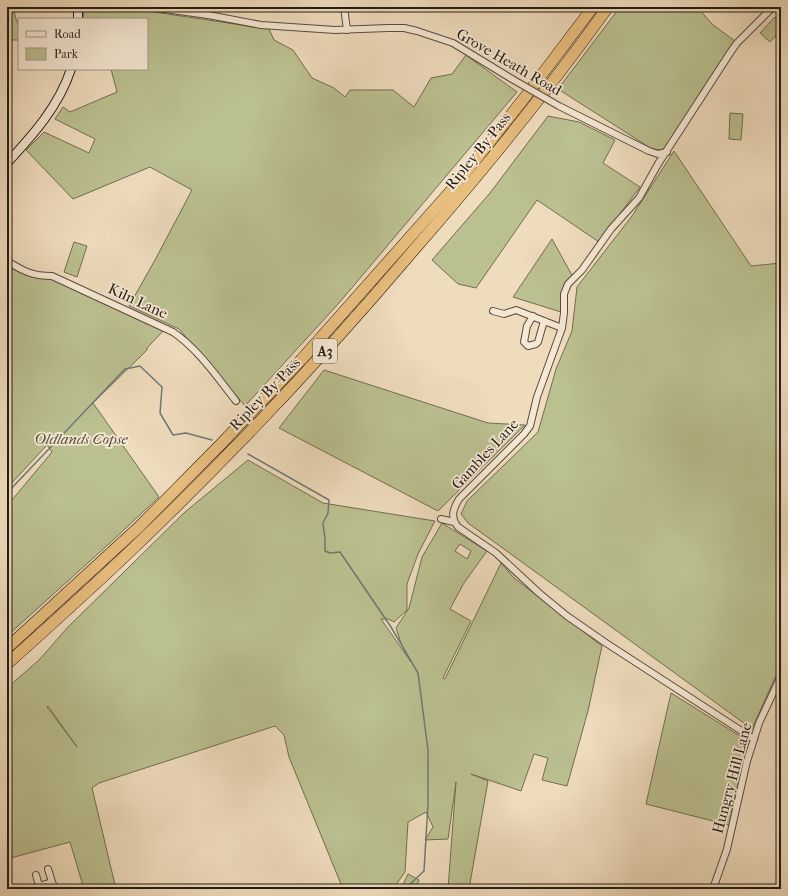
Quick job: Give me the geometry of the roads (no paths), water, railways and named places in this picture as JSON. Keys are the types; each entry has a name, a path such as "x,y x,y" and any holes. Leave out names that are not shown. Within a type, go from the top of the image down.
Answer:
{"highway":[{"name":"Ripley By-Pass","path":"7,648 139,527 301,360 450,192 522,101 593,7"},
{"name":"Ripley By-Pass","path":"7,664 148,534 311,367 459,199 532,107 607,7"}],"main road":[{"path":"78,7 78,18"},
{"path":"7,163 36,131 52,110 63,90 71,70"}],"street":[{"name":"Grove Heath Road","path":"150,7 261,24 347,30 404,28 428,34 454,43 559,106 649,151 658,154 667,152"},
{"path":"344,7 347,30"},
{"path":"667,152 730,53 773,7"},
{"path":"649,151 655,157 658,164"},
{"name":"Gambles Lane","path":"454,522 454,509 459,498 524,434 530,426 537,397 562,328 564,294 568,284 582,270 611,229 639,198 658,164 667,152"},
{"name":"Kiln Lane","path":"7,261 28,273 52,276 173,332 185,341 202,359 236,401"},
{"path":"493,311 504,314 516,310 562,328"},
{"path":"532,316 527,326 524,342 526,345 530,346 538,342 544,321"},
{"path":"441,519 454,522 458,527 496,553 539,593 567,616 606,644 754,739"},
{"name":"Hungry Hill Lane","path":"714,889 727,849 747,761 759,723 781,676"},
{"path":"48,869 55,889"},
{"path":"36,875 40,887 52,882"}],"waterway":[{"path":"7,493 125,369 140,366 162,387 160,413 173,435 186,433 212,440"},
{"path":"248,454 329,500 328,513 323,523 325,551 330,553 340,552 391,627 418,673 428,750 428,805 424,871 405,889"}],"park label":[{"name":"Oldlands Copse","path":"81,439"}]}
